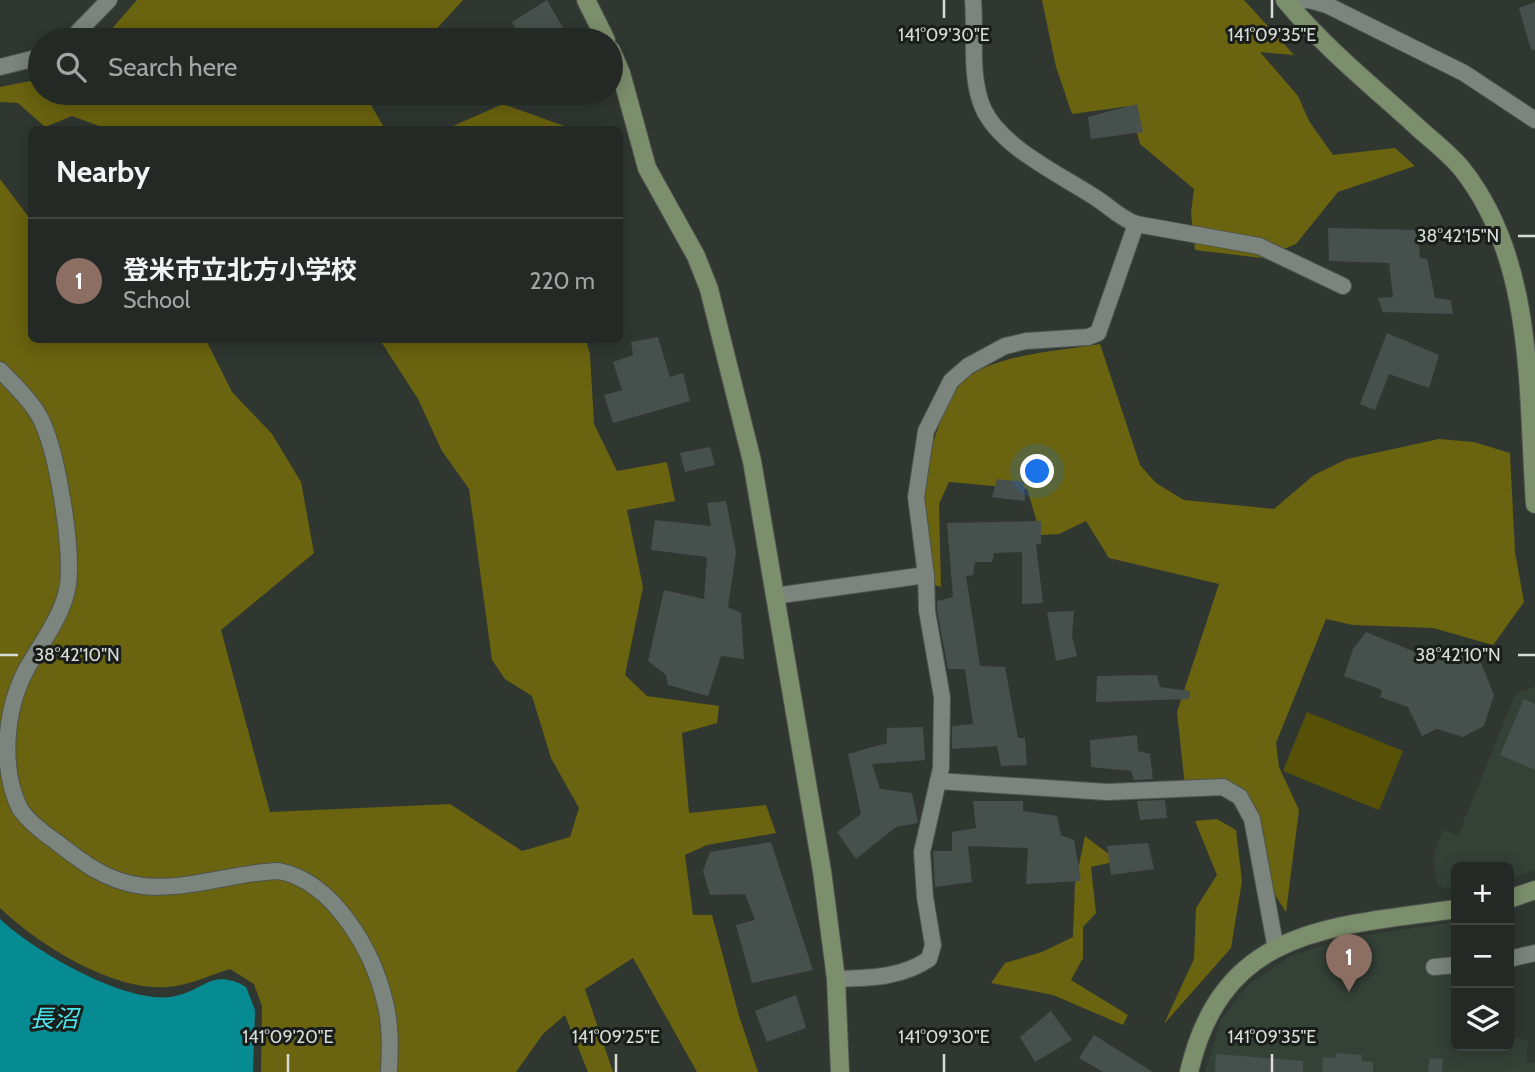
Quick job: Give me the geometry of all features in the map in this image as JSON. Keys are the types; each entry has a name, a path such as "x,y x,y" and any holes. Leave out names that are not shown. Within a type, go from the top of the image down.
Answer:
{"street":[{"path":"82,28 109,0"},
{"path":"586,0 600,28"},
{"path":"973,0 976,86 983,110 999,131 1023,153 1103,203 1122,219 1136,224 1259,246 1343,286"},
{"path":"1285,1 1309,0 1327,5 1464,73 1535,120"},
{"path":"1285,1 1314,33 1461,167 1482,195 1501,231 1520,293 1528,364 1535,504"},
{"path":"0,67 28,60"},
{"path":"623,80 648,168 696,256 709,289 752,461 822,871 836,979 840,1072"},
{"path":"836,979 877,978 908,970 929,959 933,945 925,897 922,852 938,781 942,697 927,611 926,575 916,497 926,430 951,381 968,366 1005,346 1026,341 1088,337 1098,332 1136,224"},
{"path":"0,370 27,398 47,432 55,463 68,559 67,588 62,603 24,674 9,719 7,767 20,808 33,824 93,870 125,884 171,886 279,871 295,874 320,888 342,914 378,977 389,1026 389,1072"},
{"path":"774,596 926,575"},
{"path":"938,781 1107,792 1223,787 1240,797 1252,819 1276,949"},
{"path":"1514,897 1535,890"},
{"path":"1189,1072 1207,1016 1223,991 1245,970 1276,949 1346,924 1451,910"},
{"path":"1514,958 1535,953"},
{"path":"1514,959 1535,968"},
{"path":"1434,967 1451,965"}],"shaded area":[{"path":"137,0 463,0 437,28 112,28"},
{"path":"1042,0 1244,0 1294,55 1260,52 1298,96 1309,121 1333,155 1395,148 1415,166 1338,192 1296,244 1262,258 1195,250 1191,213 1194,189 1140,144 1130,106 1072,114 1056,67"},
{"path":"28,81 28,105 371,105 383,126 99,126 72,116 44,126 18,103 0,102 0,87"},
{"path":"506,105 564,126 453,126"},
{"path":"0,179 28,216 28,343 208,343 232,392 272,434 301,482 314,553 221,630 270,812 450,804 522,851 570,837 579,808 551,758 532,696 505,679 492,660 469,489 442,451 418,399 382,343 587,343 590,354 594,424 617,471 667,462 675,501 627,510 643,587 625,675 647,696 719,706 717,723 682,733 689,813 766,805 776,833 707,845 685,855 693,915 712,915 739,1016 758,1072 697,1072 633,958 585,989 613,1072 588,1072 565,1015 543,1034 516,1072 261,1072 262,1006 254,984 230,969 167,987 123,982 100,974 55,950 0,908"},
{"path":"1100,344 1140,465 1156,483 1184,500 1274,509 1314,475 1347,459 1439,439 1474,442 1510,453 1515,552 1524,602 1493,645 1433,628 1353,625 1326,619 1276,743 1279,767 1299,810 1286,912 1270,888 1263,830 1251,806 1226,796 1186,796 1177,712 1219,584 1109,558 1086,521 1059,534 1041,535 1027,489 949,482 939,504 941,587 918,581 914,529 916,512 928,459 942,417 960,384 984,368 1016,357"},
{"path":"1535,687 1535,870 1514,877 1514,862 1451,862 1451,888 1445,889 1437,885 1433,855 1443,830 1458,835 1516,693"},
{"path":"1307,712 1403,751 1379,810 1283,771"},
{"path":"1217,819 1236,830 1242,881 1231,948 1164,1024 1194,959 1196,908 1217,875 1195,821"},
{"path":"1085,836 1118,861 1091,867 1096,913 1083,927 1083,958 1071,980 1128,1015 1123,1025 1053,995 991,983 1005,963 1042,952 1073,937 1075,884"},
{"path":"1451,923 1451,1051 1514,1051 1514,1038 1528,1040 1526,1062 1535,1063 1535,1072 1205,1072 1222,1018 1249,984 1290,956 1352,937"}],"water":[{"name":"長沼","path":"0,919 34,946 56,959 129,992 151,997 171,997 224,979 246,987 255,1010 253,1072 0,1072"}],"building":[{"path":"547,0 563,28 515,28 512,22"},
{"path":"1535,2 1535,50 1531,50 1519,8"},
{"path":"1137,104 1143,132 1091,139 1088,117"},
{"path":"1328,228 1418,230 1420,258 1427,259 1435,298 1451,300 1453,314 1383,312 1378,298 1393,297 1389,263 1329,261"},
{"path":"1387,333 1439,355 1429,388 1389,374 1375,410 1360,404"},
{"path":"658,337 670,377 683,373 690,401 613,423 604,395 622,390 613,362 633,355 631,342"},
{"path":"710,447 715,465 685,472 680,453"},
{"path":"997,479 1024,482 1025,501 992,497"},
{"path":"726,501 736,552 728,607 741,613 744,659 721,656 708,696 668,685 666,675 648,661 664,590 704,599 707,557 651,550 655,520 711,526 707,503"},
{"path":"1041,521 1041,544 1036,544 1043,603 1022,604 1022,552 994,553 992,562 975,562 973,575 966,576 980,666 1005,667 1018,738 1025,738 1027,765 1001,766 997,746 952,749 952,726 973,724 965,669 948,669 937,610 937,601 953,597 947,523"},
{"path":"1074,611 1072,636 1077,656 1056,661 1047,612"},
{"path":"1366,632 1420,654 1423,648 1435,646 1481,663 1494,695 1484,726 1463,737 1437,729 1422,736 1408,707 1380,697 1382,690 1344,676 1353,649"},
{"path":"1157,675 1160,687 1190,691 1189,699 1096,702 1097,676"},
{"path":"1524,699 1535,704 1535,770 1500,755"},
{"path":"923,727 925,760 872,764 880,789 912,793 918,823 896,827 856,859 837,832 861,814 848,754 887,743 887,728"},
{"path":"1137,735 1138,751 1150,754 1153,779 1134,780 1131,771 1091,767 1090,740"},
{"path":"1165,800 1167,818 1140,820 1137,801"},
{"path":"973,801 1023,801 1023,811 1057,816 1061,835 1074,840 1081,881 1026,884 1028,848 968,846 972,882 935,887 933,851 952,851 952,832 976,828"},
{"path":"771,842 813,970 752,983 736,925 755,920 745,894 710,895 703,871 710,852"},
{"path":"1148,843 1154,869 1111,875 1107,846"},
{"path":"796,995 806,1028 767,1042 755,1011"},
{"path":"1051,1011 1072,1040 1035,1062 1020,1037"},
{"path":"1094,1035 1153,1072 1103,1072 1079,1058"},
{"path":"1337,1053 1362,1055 1362,1061 1373,1062 1373,1072 1322,1072 1323,1057 1335,1058"},
{"path":"1216,1054 1303,1061 1303,1072 1215,1072"},
{"path":"1430,1058 1443,1059 1442,1072 1428,1072"}],"place":[{"name":"登米市立北方小学校","path":"1349,992"}]}
